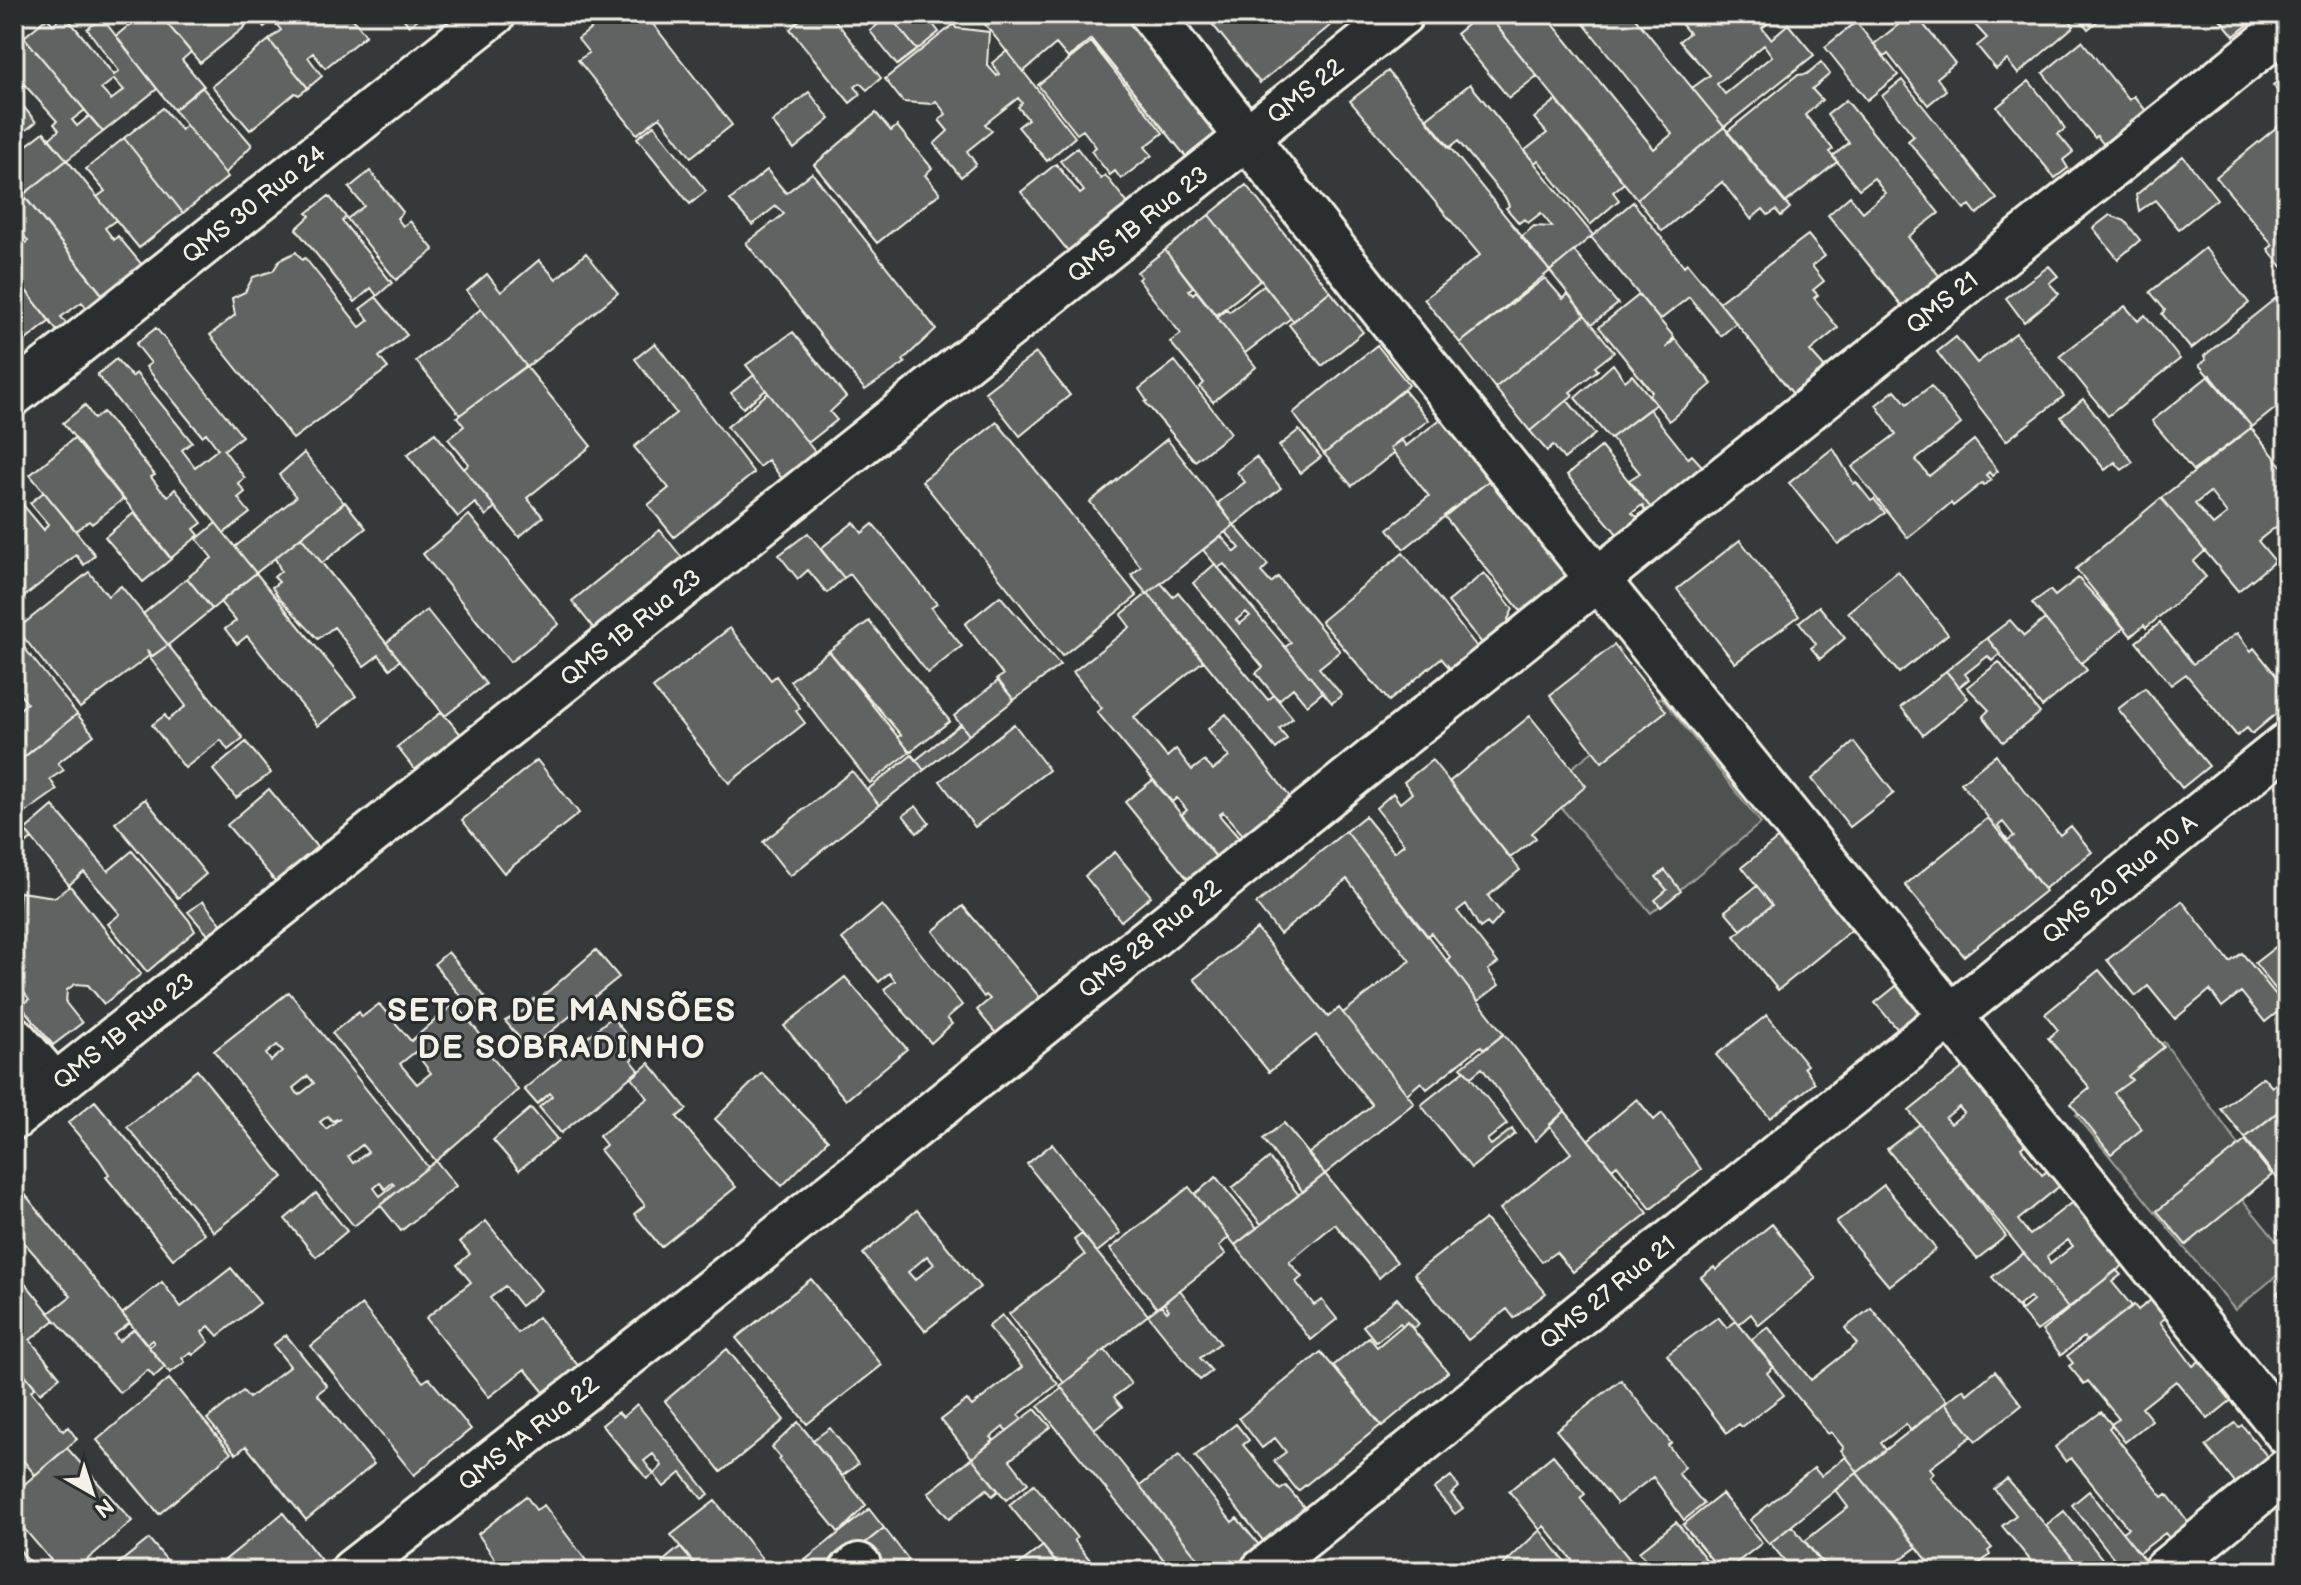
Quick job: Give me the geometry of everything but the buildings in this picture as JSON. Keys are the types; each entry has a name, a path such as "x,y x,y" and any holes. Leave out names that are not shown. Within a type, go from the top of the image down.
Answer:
{"street":[{"name":"QMS 30 Rua 24","path":"14,394 494,14"},
{"path":"1151,14 1595,579 1954,1016 2287,1434"},
{"name":"QMS 22","path":"1247,139 1402,14"},
{"name":"QMS 21","path":"1595,579 2287,26"},
{"name":"QMS 1B Rua 23","path":"14,1118 1247,139"},
{"name":"QMS 28 Rua 22","path":"704,1296 1595,579"},
{"name":"QMS 20 Rua 10 A","path":"1954,1016 2287,744"},
{"name":"QMS 27 Rua 21","path":"1262,1571 1954,1016"},
{"path":"14,1038 55,1085"},
{"name":"QMS 1A Rua 22","path":"352,1571 704,1296"},
{"path":"2164,1571 2287,1470"}],"shaded area":[{"path":"1661,697 1761,823 1651,913 1545,789"},
{"path":"2164,1042 2251,1162 2233,1188 2287,1254 2287,1267 2235,1310 2076,1115"}],"district":[{"name":"SETOR DE MANSÕES DE SOBRADINHO","path":"562,1028"}]}
